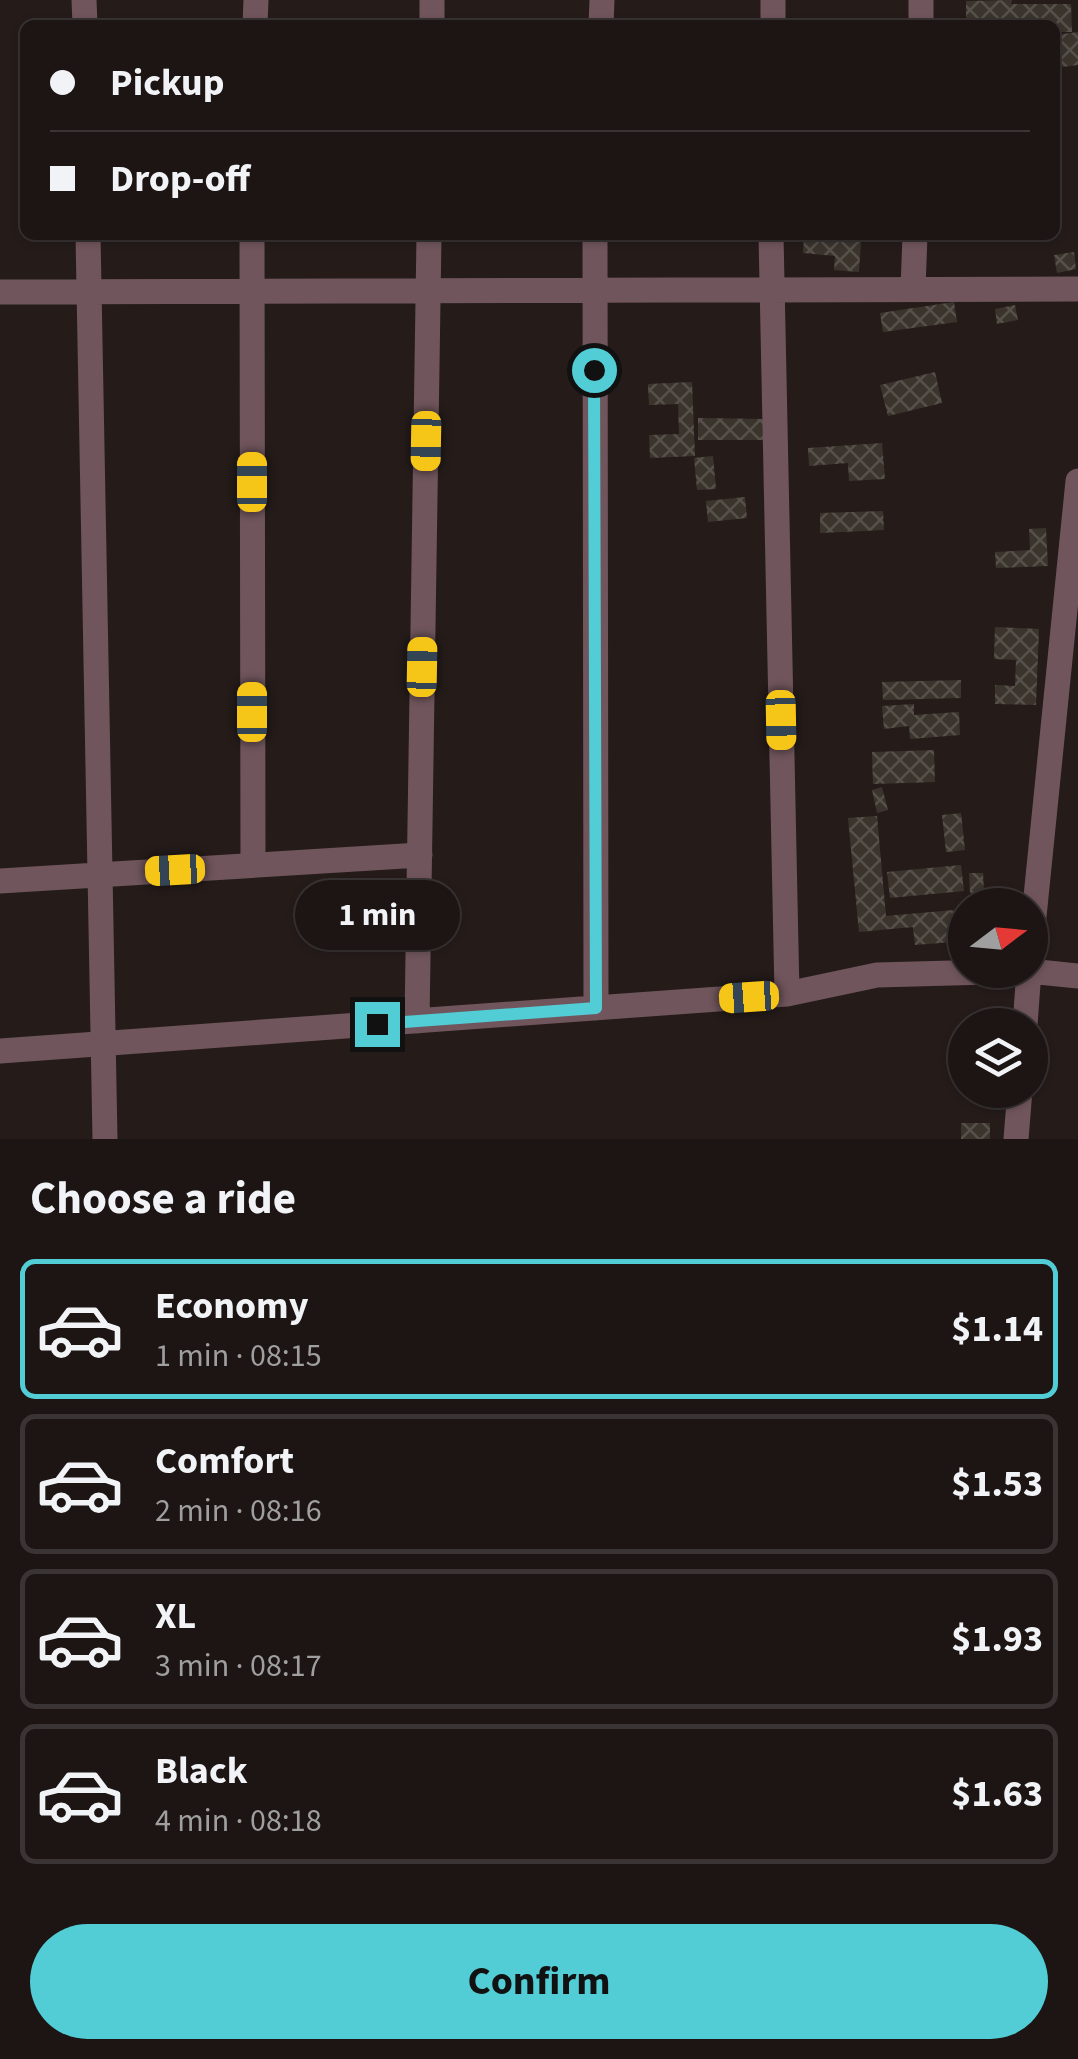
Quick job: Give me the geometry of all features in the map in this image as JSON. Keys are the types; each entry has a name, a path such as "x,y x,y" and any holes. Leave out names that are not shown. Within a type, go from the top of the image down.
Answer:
{"street":[{"path":"88,240 104,1139"},
{"path":"252,240 253,865"},
{"path":"417,1020 428,240"},
{"path":"595,240 596,1008"},
{"path":"771,240 787,994"},
{"path":"913,289 915,240"},
{"path":"0,292 1078,289"},
{"path":"1037,888 1078,482"},
{"path":"0,881 420,855"},
{"path":"0,1051 787,994 877,974 948,972"},
{"path":"1048,972 1078,976"},
{"path":"1016,1139 1019,1108"}],"building":[{"path":"966,1 1071,4 1072,32 1060,32 1060,20 966,20"},
{"path":"1078,32 1078,65 1060,67 1060,34"},
{"path":"804,240 861,241 859,272 834,270 835,256 803,253"},
{"path":"1074,252 1076,269 1057,273 1054,255"},
{"path":"954,302 957,322 883,332 880,313"},
{"path":"1015,305 1018,320 997,324 995,309"},
{"path":"935,372 942,403 888,416 880,385"},
{"path":"692,382 695,456 650,458 649,435 679,434 678,404 649,405 648,384"},
{"path":"698,418 765,419 765,440 698,440"},
{"path":"882,443 885,479 849,481 848,463 809,466 808,448"},
{"path":"713,456 716,489 697,490 694,458"},
{"path":"745,497 747,518 708,522 706,501"},
{"path":"883,511 884,530 820,533 820,513"},
{"path":"1046,528 1048,566 996,568 995,552 1030,550 1029,529"},
{"path":"995,627 1039,629 1036,705 995,704 995,685 1015,686 1016,660 994,659"},
{"path":"961,680 961,698 883,700 882,682"},
{"path":"914,704 914,715 959,712 960,735 910,739 909,726 884,729 882,706"},
{"path":"934,750 935,782 873,784 872,752"},
{"path":"882,787 888,810 877,813 872,790"},
{"path":"961,813 965,850 946,852 942,815"},
{"path":"877,816 886,916 948,911 948,942 915,945 913,927 859,932 848,818"},
{"path":"961,865 964,888 890,898 887,872"},
{"path":"969,873 983,873 984,888 970,888"},
{"path":"961,1123 990,1123 990,1139 961,1139"}],"route":[{"path":"377,1024 596,1008 594,370"}]}
